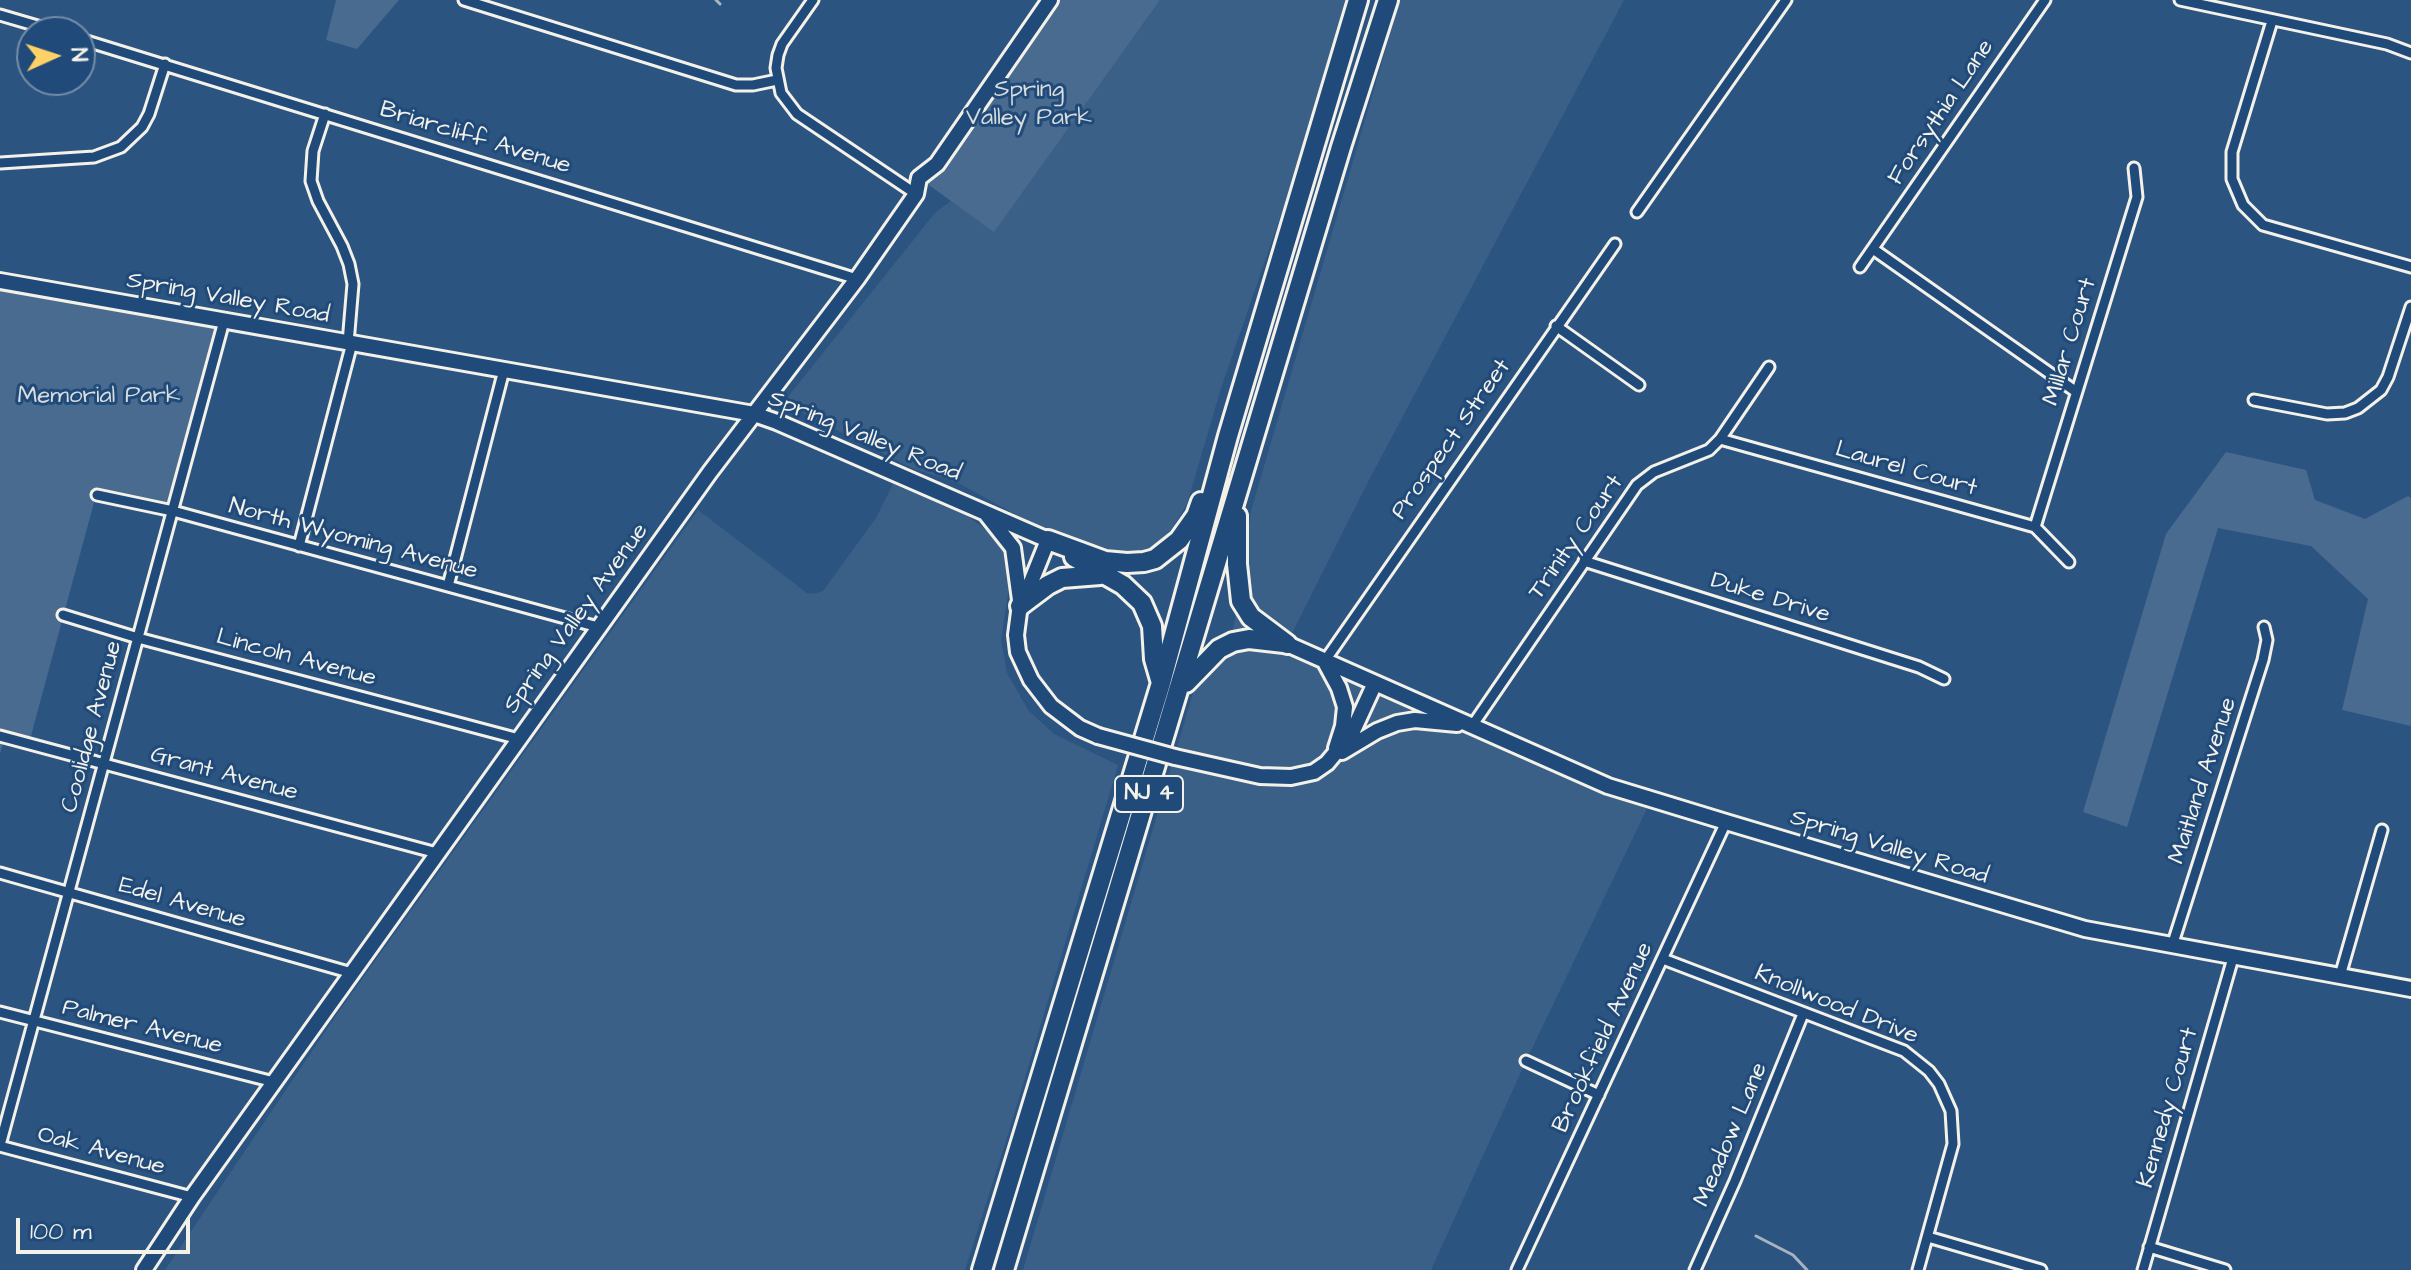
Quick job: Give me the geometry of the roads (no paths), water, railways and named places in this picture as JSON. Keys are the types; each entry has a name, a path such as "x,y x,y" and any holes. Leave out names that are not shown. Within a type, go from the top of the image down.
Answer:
{"highway":[{"name":"NJ 4","path":"982,1270 1161,683 1228,436 1358,0"},
{"name":"NJ 4","path":"1004,1270 1388,0"},
{"path":"1048,540 1105,561 1135,563 1155,559 1179,540 1196,516 1228,436"},
{"path":"1237,493 1237,564 1241,601 1251,617 1287,644"},
{"path":"1048,540 1129,590 1146,610 1152,626 1154,659 1161,683"},
{"path":"1020,606 1055,581 1076,575 1101,575"},
{"path":"1179,691 1212,655 1233,642 1249,639 1287,644"}],"street":[{"path":"464,0 736,85 777,80"},
{"path":"813,0 782,44 776,68 777,80 788,104 797,114 916,194"},
{"name":"Spring Valley Avenue","path":"144,1270 192,1197 598,627 857,279 916,194 919,178 937,164 1050,0"},
{"path":"1637,212 1786,0"},
{"name":"Forsythia Lane","path":"1860,267 2045,0"},
{"path":"2180,0 2387,44 2411,53"},
{"path":"2272,21 2232,152 2231,166 2237,193 2252,216 2263,225 2411,267"},
{"name":"Briarcliff Avenue","path":"96,44 857,279"},
{"path":"0,163 94,157 121,147 142,127 149,114 165,64"},
{"path":"299,546 350,343 353,284 349,264 311,181 313,151 325,114"},
{"name":"Millar Court","path":"2035,527 2137,197 2134,168"},
{"name":"Prospect Street","path":"1324,662 1615,244"},
{"path":"1873,249 2075,391"},
{"path":"2398,263 2411,275"},
{"name":"Spring Valley Road","path":"0,281 754,414 1048,540"},
{"path":"2254,400 2327,414 2345,413 2358,408 2381,390 2388,377 2411,307"},
{"name":"Coolidge Avenue","path":"0,1145 224,321"},
{"path":"1556,326 1639,385"},
{"name":"Trinity Court","path":"1472,726 1637,485 1654,472 1699,456 1720,439 1769,367"},
{"path":"448,586 504,370"},
{"name":"Laurel Court","path":"1720,439 2035,527"},
{"name":"North Wyoming Avenue","path":"97,495 173,511 598,627"},
{"path":"981,509 1013,548 1020,606 1016,635 1025,670 1051,706 1080,728 1098,736 1217,768 1281,778 1314,772 1362,740 1397,723 1415,720 1472,726"},
{"path":"2035,527 2069,562"},
{"path":"1020,606 1048,540"},
{"name":"Duke Drive","path":"1584,561 1919,667 1944,679"},
{"name":"Lincoln Avenue","path":"63,615 138,638 519,739"},
{"name":"Maitland Avenue","path":"2172,946 2263,660 2267,640 2264,627"},
{"name":"Spring Valley Road","path":"1287,644 1608,786 2058,922 2233,958 2411,989"},
{"path":"1324,662 1339,688 1345,707 1343,726 1331,759"},
{"path":"1331,759 1358,723 1375,683"},
{"name":"Grant Avenue","path":"0,736 437,853"},
{"name":"Brookfield Avenue","path":"1517,1270 1726,822"},
{"path":"2340,976 2382,830"},
{"name":"Edel Avenue","path":"0,873 352,973"},
{"name":"Kennedy Court","path":"2143,1270 2233,958"},
{"name":"Knollwood Drive","path":"1663,959 1904,1051 1929,1071 1939,1084 1951,1111 1953,1144 1918,1270"},
{"name":"Palmer Avenue","path":"0,1012 274,1082"},
{"name":"Meadow Lane","path":"1695,1270 1803,1014"},
{"path":"1526,1061 1599,1095"},
{"name":"Oak Avenue","path":"0,1145 192,1197"},
{"path":"1928,1237 2041,1270"},
{"path":"2149,1247 2225,1270"}],"waterway":[{"path":"716,0 720,4"},
{"path":"1756,1236 1793,1255 1807,1270"}],"park label":[{"name":"Spring Valley Park","path":"1029,105"},
{"name":"Memorial Park","path":"99,397"}]}
